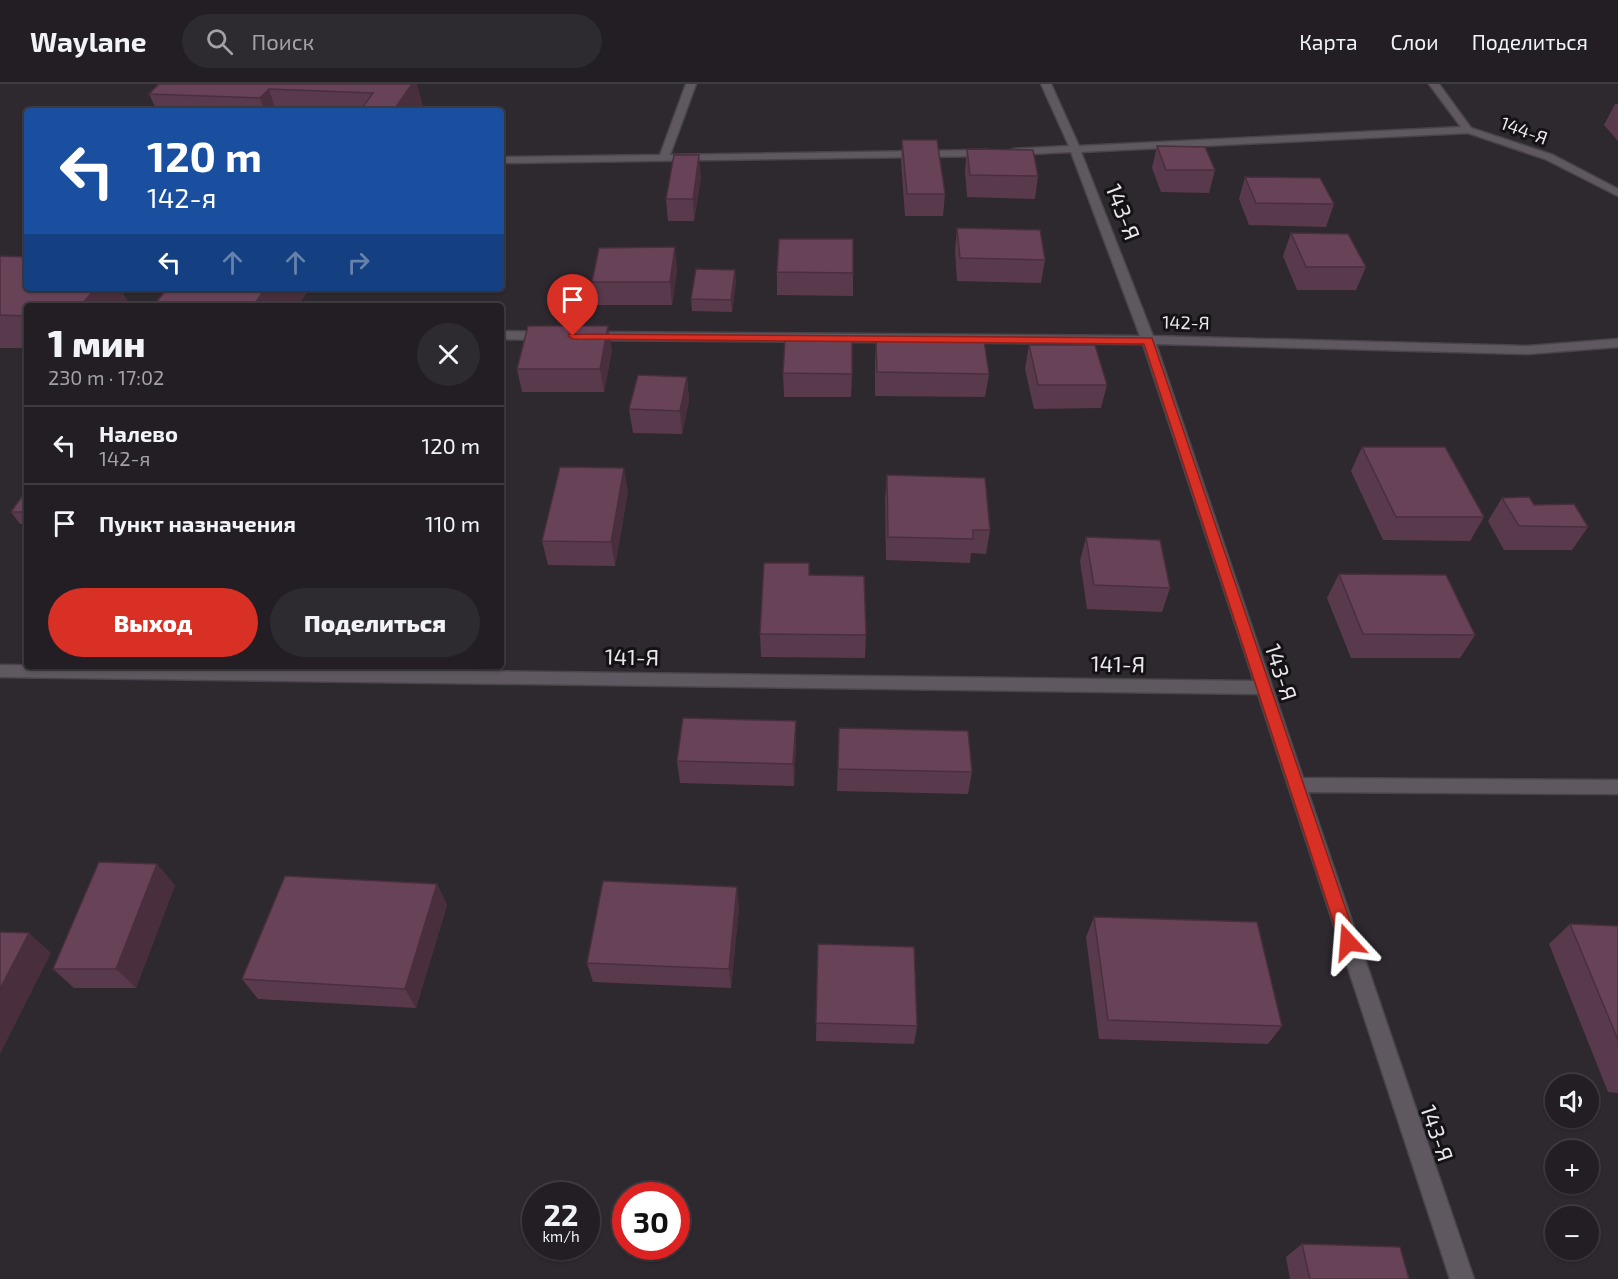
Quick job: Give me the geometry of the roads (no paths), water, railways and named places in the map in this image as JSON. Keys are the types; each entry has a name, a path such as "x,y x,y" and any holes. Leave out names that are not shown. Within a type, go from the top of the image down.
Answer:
{"street":[{"path":"663,159 691,84"},
{"name":"143-Я","path":"1046,84 1076,151 1149,340 1295,785 1462,1279"},
{"name":"144-Я","path":"1434,84 1468,130 1501,139 1549,157 1618,193"},
{"path":"1005,153 1468,130"},
{"path":"504,160 993,153"},
{"name":"142-Я","path":"504,335 1149,340 1528,350 1618,343"},
{"name":"141-Я","path":"0,671 1263,688"},
{"path":"1295,785 1618,787"}]}
